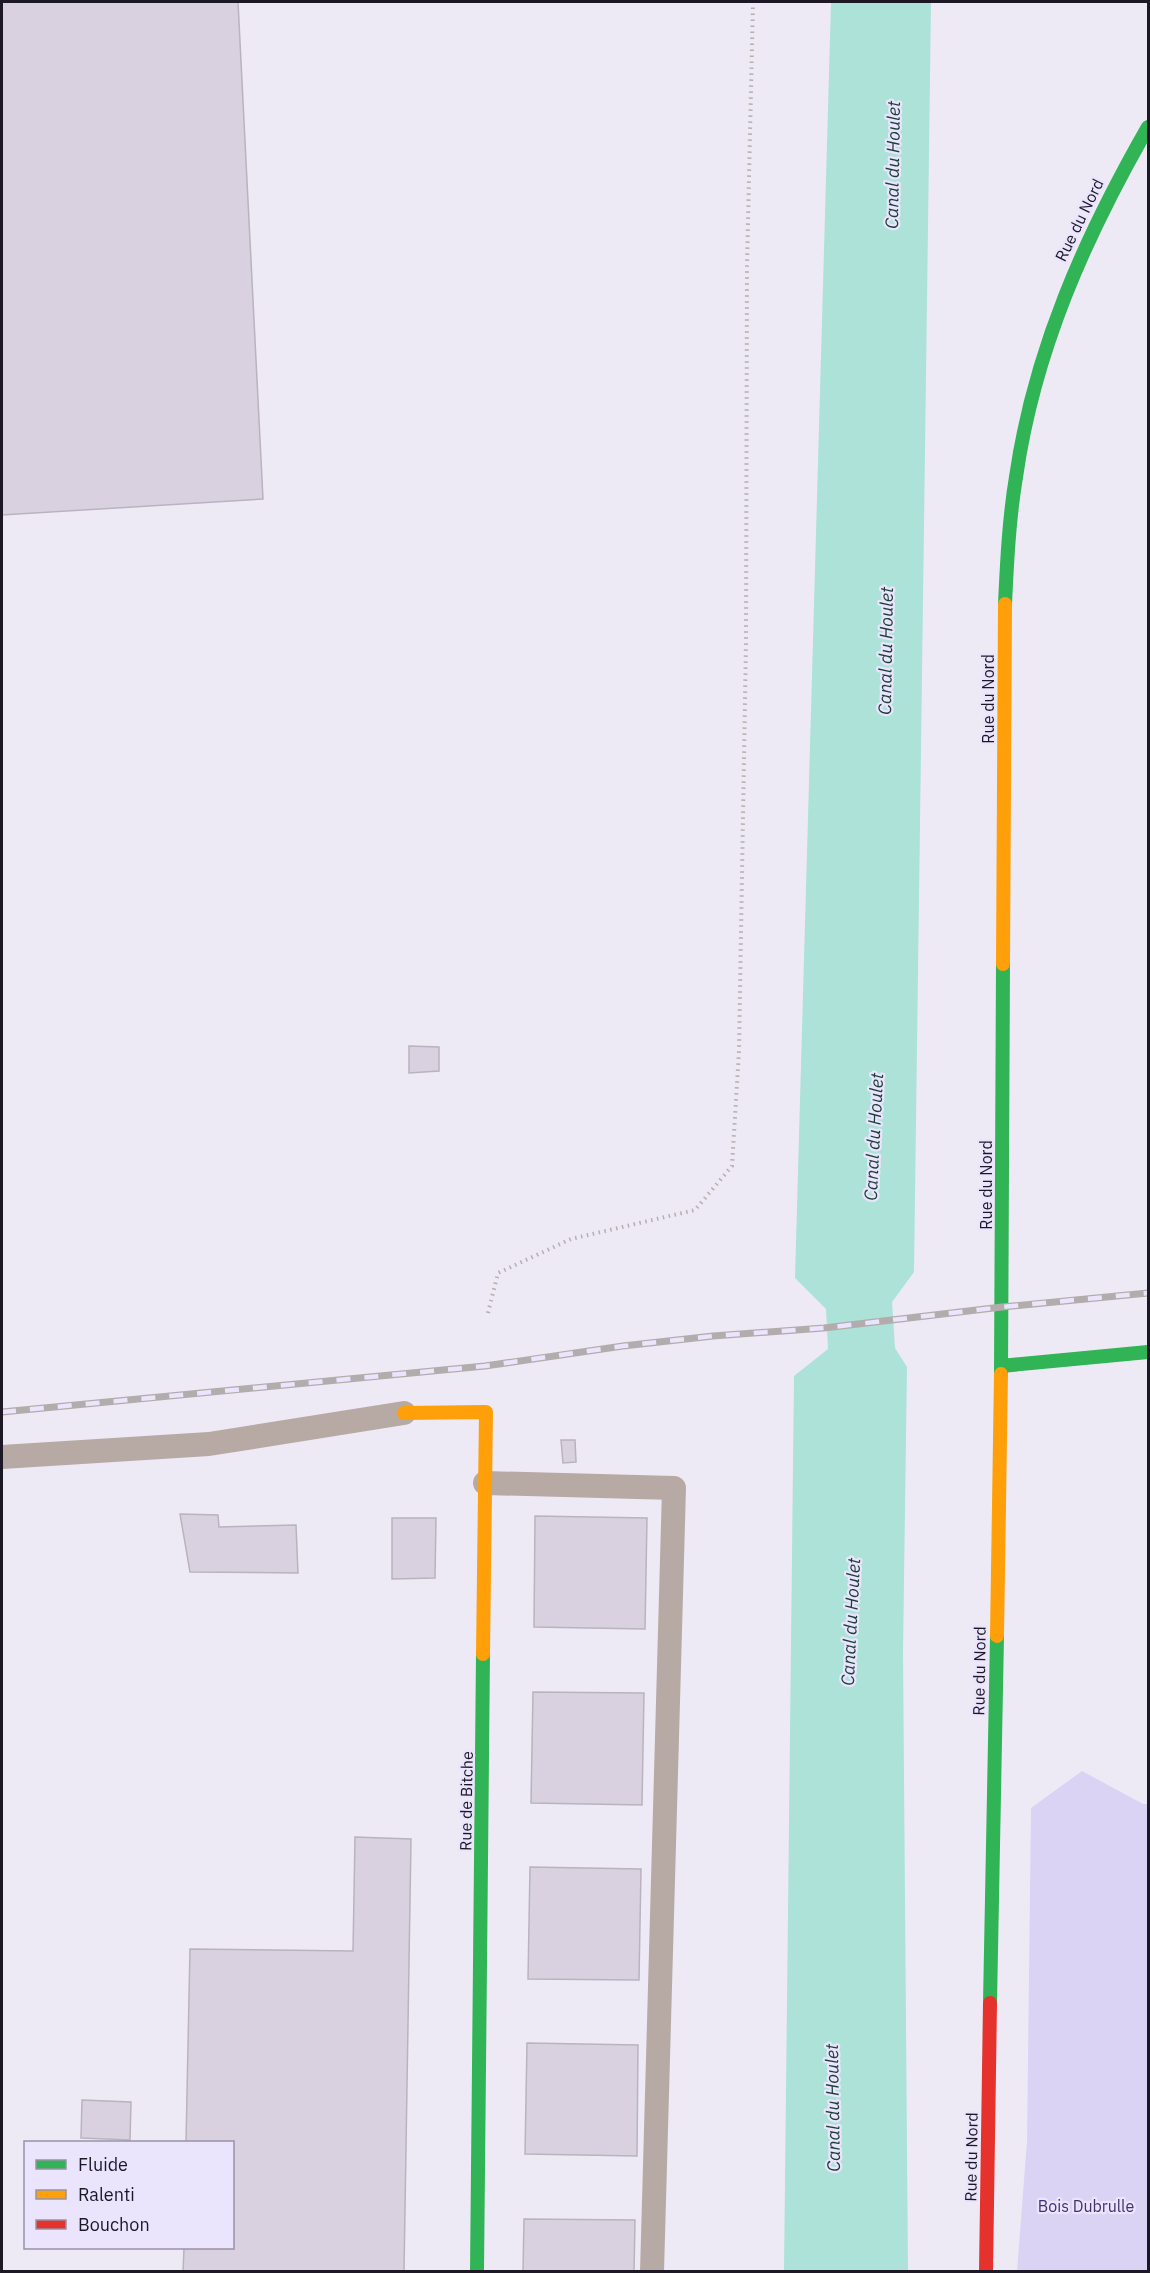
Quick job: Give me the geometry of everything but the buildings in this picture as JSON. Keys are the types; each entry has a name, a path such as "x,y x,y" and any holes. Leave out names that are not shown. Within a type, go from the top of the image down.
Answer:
{"street":[{"name":"Rue du Nord","path":"986,2271 1001,1366 1006,560 1011,504 1022,440 1036,376 1064,291 1111,192 1149,127"},
{"path":"1001,1366 1149,1352"},
{"name":"Rue de Bitche","path":"404,1413 486,1412 477,2271"}],"lane":[{"path":"2,1457 209,1444 404,1413"},
{"path":"485,1483 674,1488 652,2271"}],"path":[{"path":"488,1312 498,1273 571,1239 695,1210 732,1166 739,1028 746,641 747,266 753,2"}],"green space":[{"name":"Bois Dubrulle","path":"1082,1771 1143,1804 1148,1804 1148,2271 1017,2271 1027,2141 1031,1808"}],"water":[{"name":"Canal du Houlet","path":"831,2 931,2 914,1272 892,1302 895,1348 907,1367 903,1652 908,2272 784,2271 794,1376 828,1349 826,1309 795,1278"}],"railway":[{"path":"2,1412 485,1366 623,1346 713,1336 824,1328 1148,1293"}],"traffic: fast":[{"path":"1005,604 1014,493 1024,430 1035,385 1049,340 1083,253 1103,210 1148,127"},
{"path":"1001,1374 1003,964"},
{"path":"1001,1366 1148,1352"},
{"path":"990,2003 997,1636"},
{"path":"477,2272 483,1654"}],"traffic: slow":[{"path":"1003,964 1005,604"},
{"path":"997,1636 1001,1374"},
{"path":"404,1413 486,1412 483,1654"}],"traffic: jam":[{"path":"986,2272 990,2003"}]}
